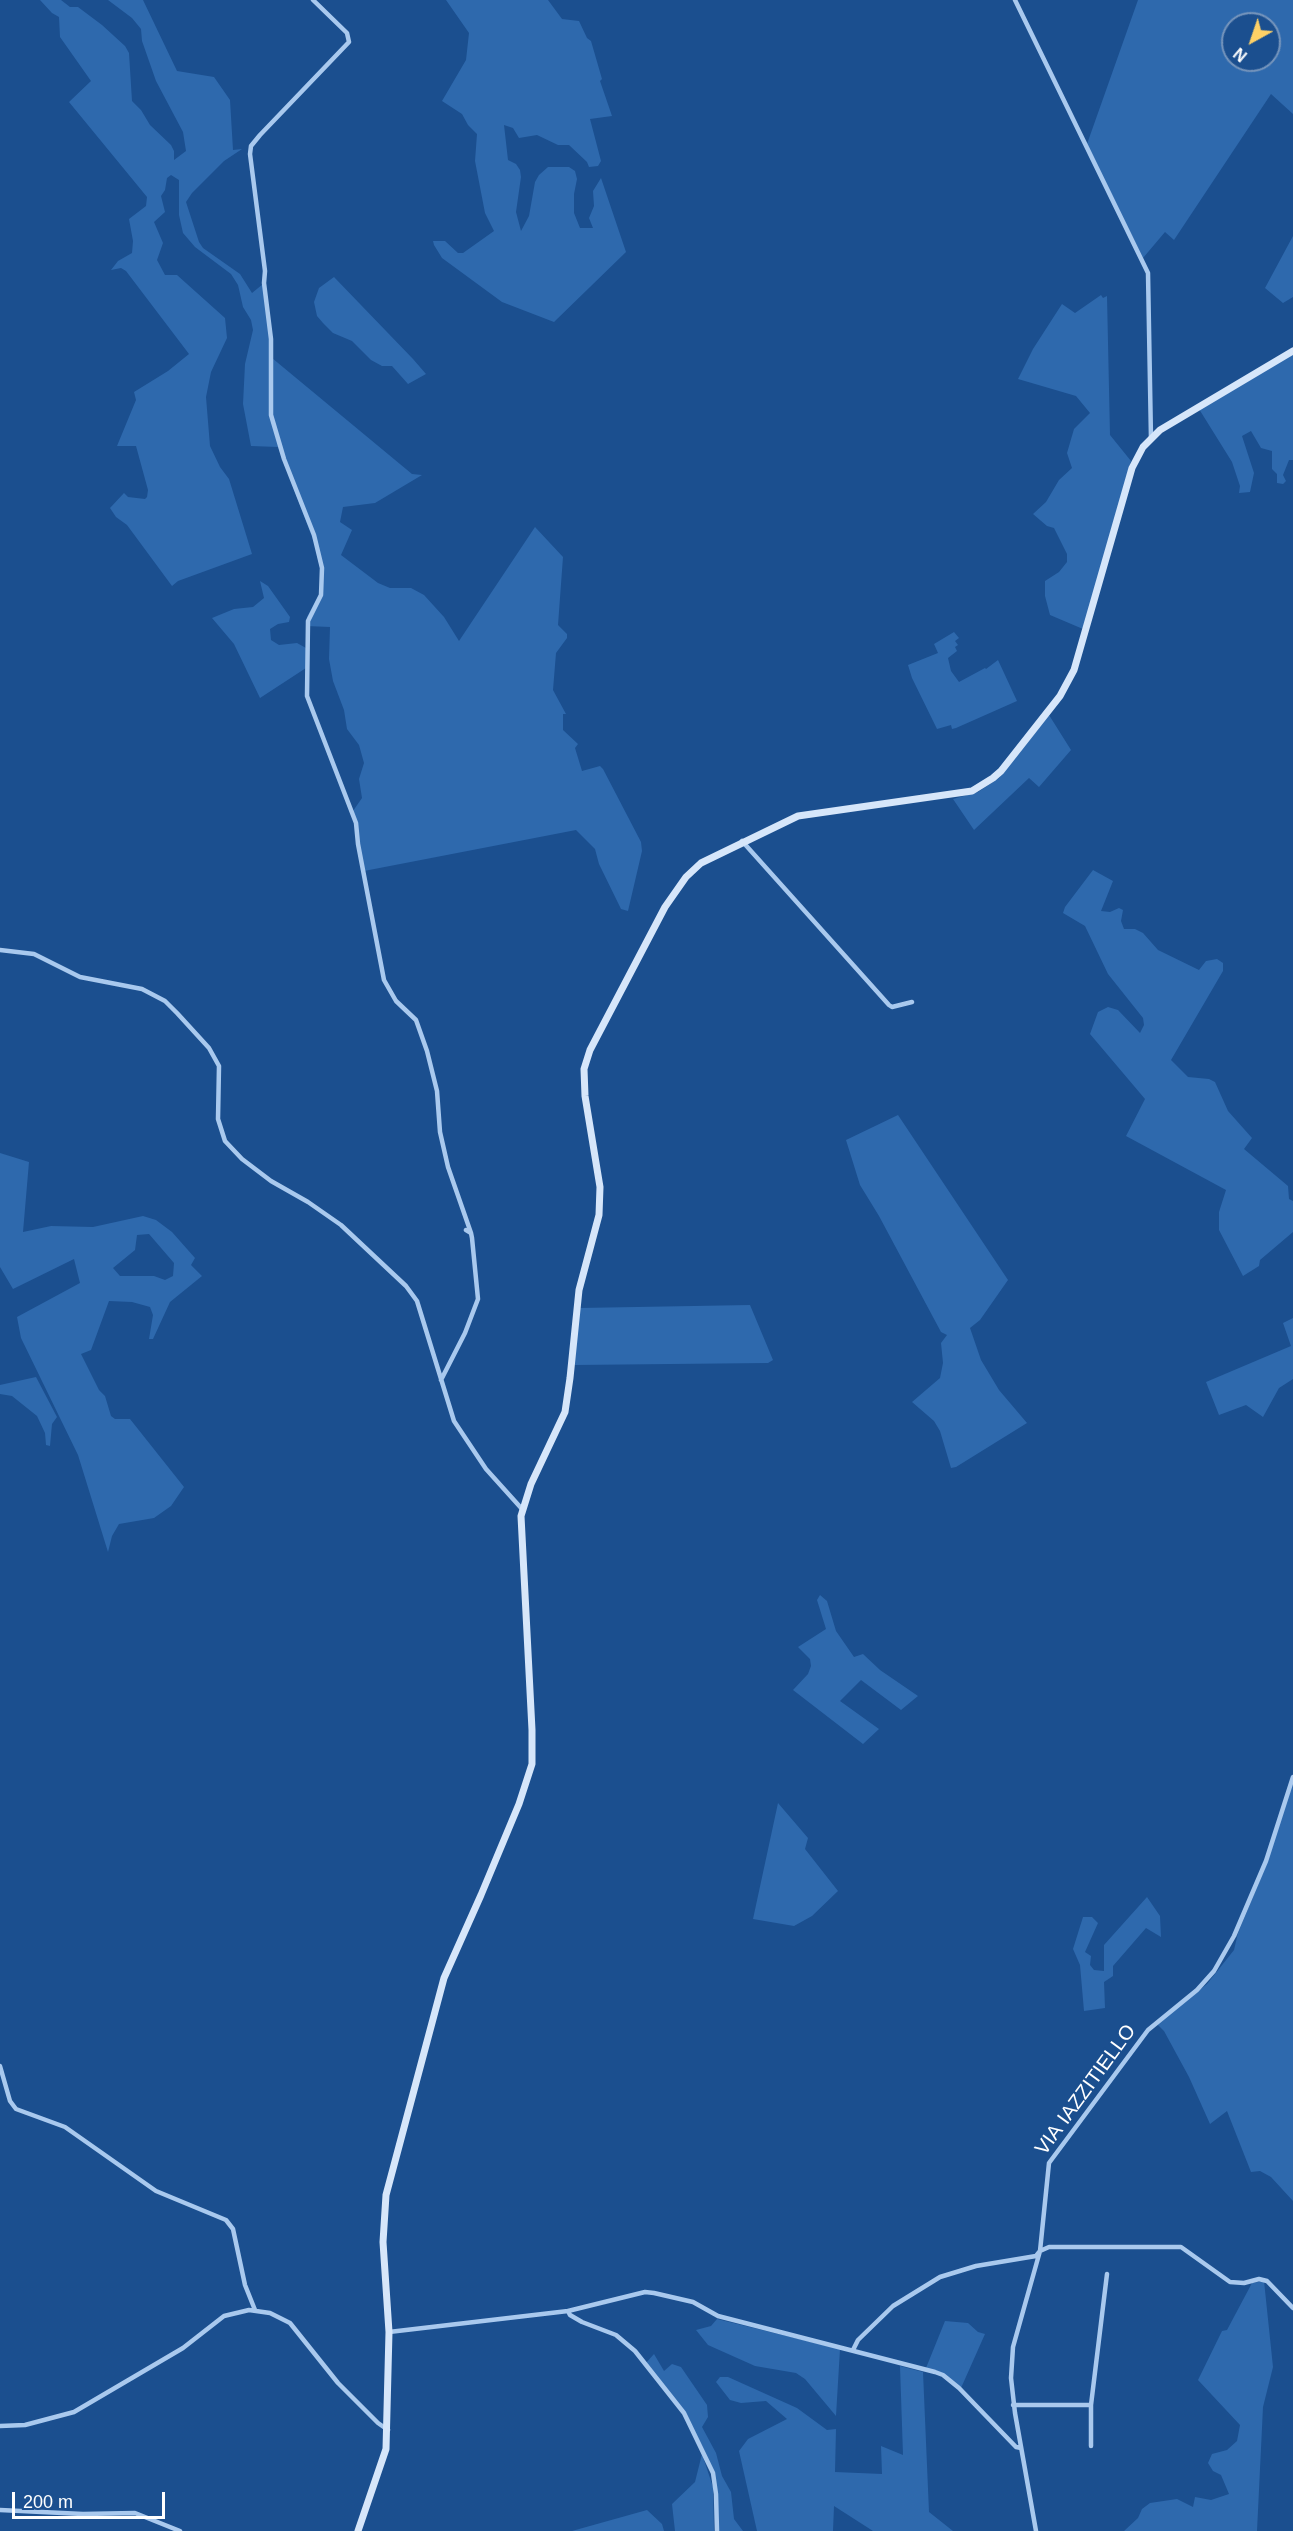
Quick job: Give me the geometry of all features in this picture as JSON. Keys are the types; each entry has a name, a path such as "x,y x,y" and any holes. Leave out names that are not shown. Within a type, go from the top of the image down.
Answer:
{"main road":[{"path":"358,2531 382,2465 388,2430 388,2332 383,2242 386,2195 390,2176 447,1969 486,1885 522,1796 532,1764 521,1540 522,1509 531,1484 565,1412 579,1290 598,1224 600,1187 585,1096 586,1063 676,889 701,863 806,813 933,798 972,791 1001,771 1060,696 1074,670 1137,455 1160,430 1293,351"}],"street":[{"path":"313,0 347,33 349,42 260,135 251,146 250,154 266,271 264,283 271,339 271,415 284,459 314,535 322,568 321,595 308,621 307,696 356,823 384,980 396,1001 416,1020 427,1051 437,1091 440,1132 448,1167 471,1233 478,1299 465,1333 441,1380"},
{"path":"1015,0 1148,273 1151,439"},
{"path":"742,842 889,1005 892,1007 912,1002"},
{"path":"0,950 34,954 80,977 142,989 170,1006 209,1048 219,1066 218,1119 225,1141 242,1159 271,1181 308,1202 341,1225 406,1286 417,1301 452,1414 462,1434 498,1485 522,1509"},
{"path":"466,1230 471,1233"},
{"name":"VIA IAZZITIELLO","path":"1036,2531 1013,2405 1011,2378 1013,2347 1040,2251 1046,2171 1053,2155 1081,2122 1102,2089 1148,2030 1197,1990 1214,1971 1234,1936 1254,1891 1293,1777"},
{"path":"0,2066 10,2101 16,2109 65,2127 162,2194 226,2220 233,2229 245,2285 255,2310"},
{"path":"853,2350 863,2334 893,2306 940,2277 976,2266 1036,2256 1040,2251 1049,2247 1181,2247 1230,2282 1244,2283 1259,2279 1267,2281 1293,2308"},
{"path":"1091,2446 1091,2405 1107,2274"},
{"path":"388,2332 568,2311 645,2292 654,2293 693,2302 718,2316 943,2375 959,2388 1016,2447 1021,2448"},
{"path":"0,2426 25,2425 74,2412 183,2348 224,2316 242,2310 255,2310 276,2315 290,2323 338,2383 371,2417 388,2430"},
{"path":"568,2311 570,2315 582,2322 616,2335 627,2343 681,2408 713,2473 717,2531"},
{"path":"1013,2405 1091,2405"},
{"path":"0,2510 83,2514 135,2513 180,2531"}],"shaded area":[{"path":"40,0 61,0 70,7 78,7 125,46 129,53 132,101 150,125 171,145 174,160 186,151 183,132 156,81 142,41 141,29 132,18 108,0 143,0 177,71 214,77 230,100 233,150 242,149 224,161 186,202 199,242 203,248 240,274 252,293 263,284 272,358 412,474 422,475 375,503 343,507 340,522 352,530 341,555 378,583 390,588 411,588 424,595 444,617 459,641 535,527 563,557 558,625 567,634 567,638 556,653 553,690 566,714 563,714 563,730 578,744 575,748 582,771 600,766 603,769 641,842 642,851 628,911 621,909 599,864 595,849 576,830 364,871 353,811 362,798 359,779 364,763 359,745 347,729 344,710 333,681 329,659 330,627 306,626 307,617 320,593 321,573 315,545 278,447 251,446 243,404 245,364 253,330 251,320 243,307 238,285 231,274 195,247 183,233 179,215 179,180 171,175 167,178 165,190 161,196 165,212 154,222 163,243 157,260 165,275 177,275 225,318 227,338 211,372 206,397 210,446 220,467 229,479 252,554 178,581 172,586 127,525 116,517 110,508 124,493 128,497 145,499 147,497 148,490 136,446 117,446 136,400 134,392 168,371 189,354 126,271 121,268 111,270 118,261 132,253 133,241 129,219 146,206 147,197 69,102 91,81 60,37 59,17"},
{"path":"446,0 548,0 562,19 579,21 587,38 591,41 602,79 600,81 612,116 590,119 601,161 598,166 589,167 587,162 569,145 558,145 537,135 519,138 513,128 504,125 508,160 516,164 520,170 516,212 521,231 529,216 535,182 539,175 548,167 569,167 575,171 577,179 574,213 580,228 593,228 589,218 594,206 593,191 601,178 626,252 554,322 502,302 442,258 434,245 433,241 445,241 458,253 463,253 494,231 485,213 475,161 477,134 462,114 442,101 466,60 469,33"},
{"path":"1138,0 1293,0 1293,114 1271,94 1174,240 1165,232 1143,258 1087,144"},
{"path":"1293,236 1293,297 1283,303 1265,288"},
{"path":"334,277 426,374 408,384 392,366 382,366 371,360 352,341 333,333 323,323 317,316 314,302 319,288"},
{"path":"1101,295 1103,298 1107,296 1110,435 1131,461 1083,629 1050,615 1045,596 1045,581 1059,572 1067,562 1067,554 1054,528 1047,526 1033,514 1046,502 1059,480 1072,468 1067,453 1074,429 1090,413 1076,396 1018,379 1033,349 1062,304 1075,313"},
{"path":"1293,353 1293,460 1289,460 1283,475 1286,481 1283,484 1277,483 1277,474 1272,469 1272,451 1261,448 1251,431 1242,436 1254,473 1250,492 1239,493 1240,486 1232,462 1199,409"},
{"path":"260,581 268,586 290,617 289,622 278,624 270,629 271,640 279,645 297,643 306,648 306,668 260,698 234,644 212,618 234,609 253,607 264,598"},
{"path":"954,632 959,638 955,641 958,645 955,647 957,651 948,658 951,671 959,682 986,669 998,660 1017,701 956,728 952,729 951,725 937,729 908,665 938,653 934,644"},
{"path":"1049,715 1071,750 1039,787 1029,778 974,830 953,799 978,792 999,778"},
{"path":"1093,870 1113,881 1101,911 1110,912 1119,908 1123,910 1121,921 1124,929 1135,929 1143,933 1158,950 1199,970 1206,961 1217,959 1223,963 1223,971 1171,1060 1188,1077 1209,1079 1215,1082 1228,1111 1252,1138 1244,1149 1288,1186 1289,1199 1293,1201 1293,1232 1260,1260 1259,1266 1243,1276 1219,1230 1219,1212 1226,1190 1126,1136 1145,1099 1090,1034 1098,1012 1108,1007 1118,1010 1140,1033 1144,1025 1143,1018 1108,974 1085,926 1063,913"},
{"path":"898,1115 1008,1280 980,1320 970,1328 981,1360 999,1390 1027,1423 951,1468 940,1431 934,1421 912,1402 940,1378 943,1363 941,1343 947,1335 941,1332 860,1185 846,1140"},
{"path":"0,1153 29,1162 23,1232 51,1226 93,1227 143,1216 156,1220 172,1232 195,1258 191,1265 202,1276 170,1302 153,1339 149,1339 153,1315 150,1307 132,1302 109,1301 91,1350 81,1354 99,1390 105,1396 111,1416 115,1419 130,1419 184,1487 171,1506 154,1518 119,1524 112,1536 108,1552 78,1455 21,1338 17,1317 80,1283 74,1259 13,1289 0,1267","holes":["149,1234 174,1263 173,1276 165,1280 154,1276 120,1276 113,1268 135,1250 137,1235"]},
{"path":"750,1305 773,1360 768,1363 574,1365 579,1308"},
{"path":"1293,1318 1293,1379 1279,1388 1263,1417 1246,1405 1219,1415 1206,1382 1291,1346 1283,1323"},
{"path":"36,1377 57,1417 52,1424 50,1446 46,1445 45,1433 37,1416 12,1396 0,1394 0,1385"},
{"path":"820,1595 827,1601 836,1631 854,1657 863,1654 880,1670 918,1696 901,1710 861,1680 840,1701 879,1729 863,1744 793,1690 808,1674 811,1666 810,1659 798,1647 826,1629 817,1600"},
{"path":"1293,1782 1293,2201 1271,2177 1260,2171 1251,2172 1227,2111 1210,2124 1189,2077 1164,2031 1157,2024 1207,1984 1234,1950 1238,1933 1266,1866"},
{"path":"778,1803 808,1838 805,1849 838,1891 812,1916 794,1926 753,1919"},
{"path":"1147,1897 1160,1916 1161,1937 1146,1928 1113,1966 1113,1976 1104,1982 1105,2008 1084,2011 1080,1965 1073,1949 1083,1917 1092,1917 1098,1923 1085,1952 1091,1956 1090,1965 1094,1970 1104,1971 1104,1945"},
{"path":"1264,2281 1273,2367 1263,2407 1257,2531 1124,2531 1150,2503 1177,2499 1193,2507 1195,2497 1211,2500 1229,2494 1221,2475 1213,2471 1208,2463 1212,2454 1227,2450 1237,2441 1240,2425 1198,2380 1222,2331 1227,2330 1252,2283"},
{"path":"717,2319 840,2349 836,2416 805,2379 796,2373 755,2366 708,2345 696,2330 711,2326"},
{"path":"945,2321 968,2323 978,2332 985,2334 961,2388 942,2373 926,2368"},
{"path":"654,2354 664,2371 672,2364 681,2367 707,2405 708,2417 702,2427 716,2453 722,2476 731,2492 734,2519 743,2531 719,2531 713,2472 684,2410 645,2364"},
{"path":"900,2366 923,2372 929,2512 953,2531 873,2531 834,2506 833,2531 757,2531 739,2451 748,2439 787,2419 766,2401 741,2403 730,2400 716,2382 720,2377 728,2377 797,2408 827,2430 836,2429 835,2472 882,2474 881,2446 903,2455"},
{"path":"702,2454 713,2487 714,2531 675,2531 672,2504 695,2482"},
{"path":"647,2510 662,2524 664,2531 572,2531"}]}
